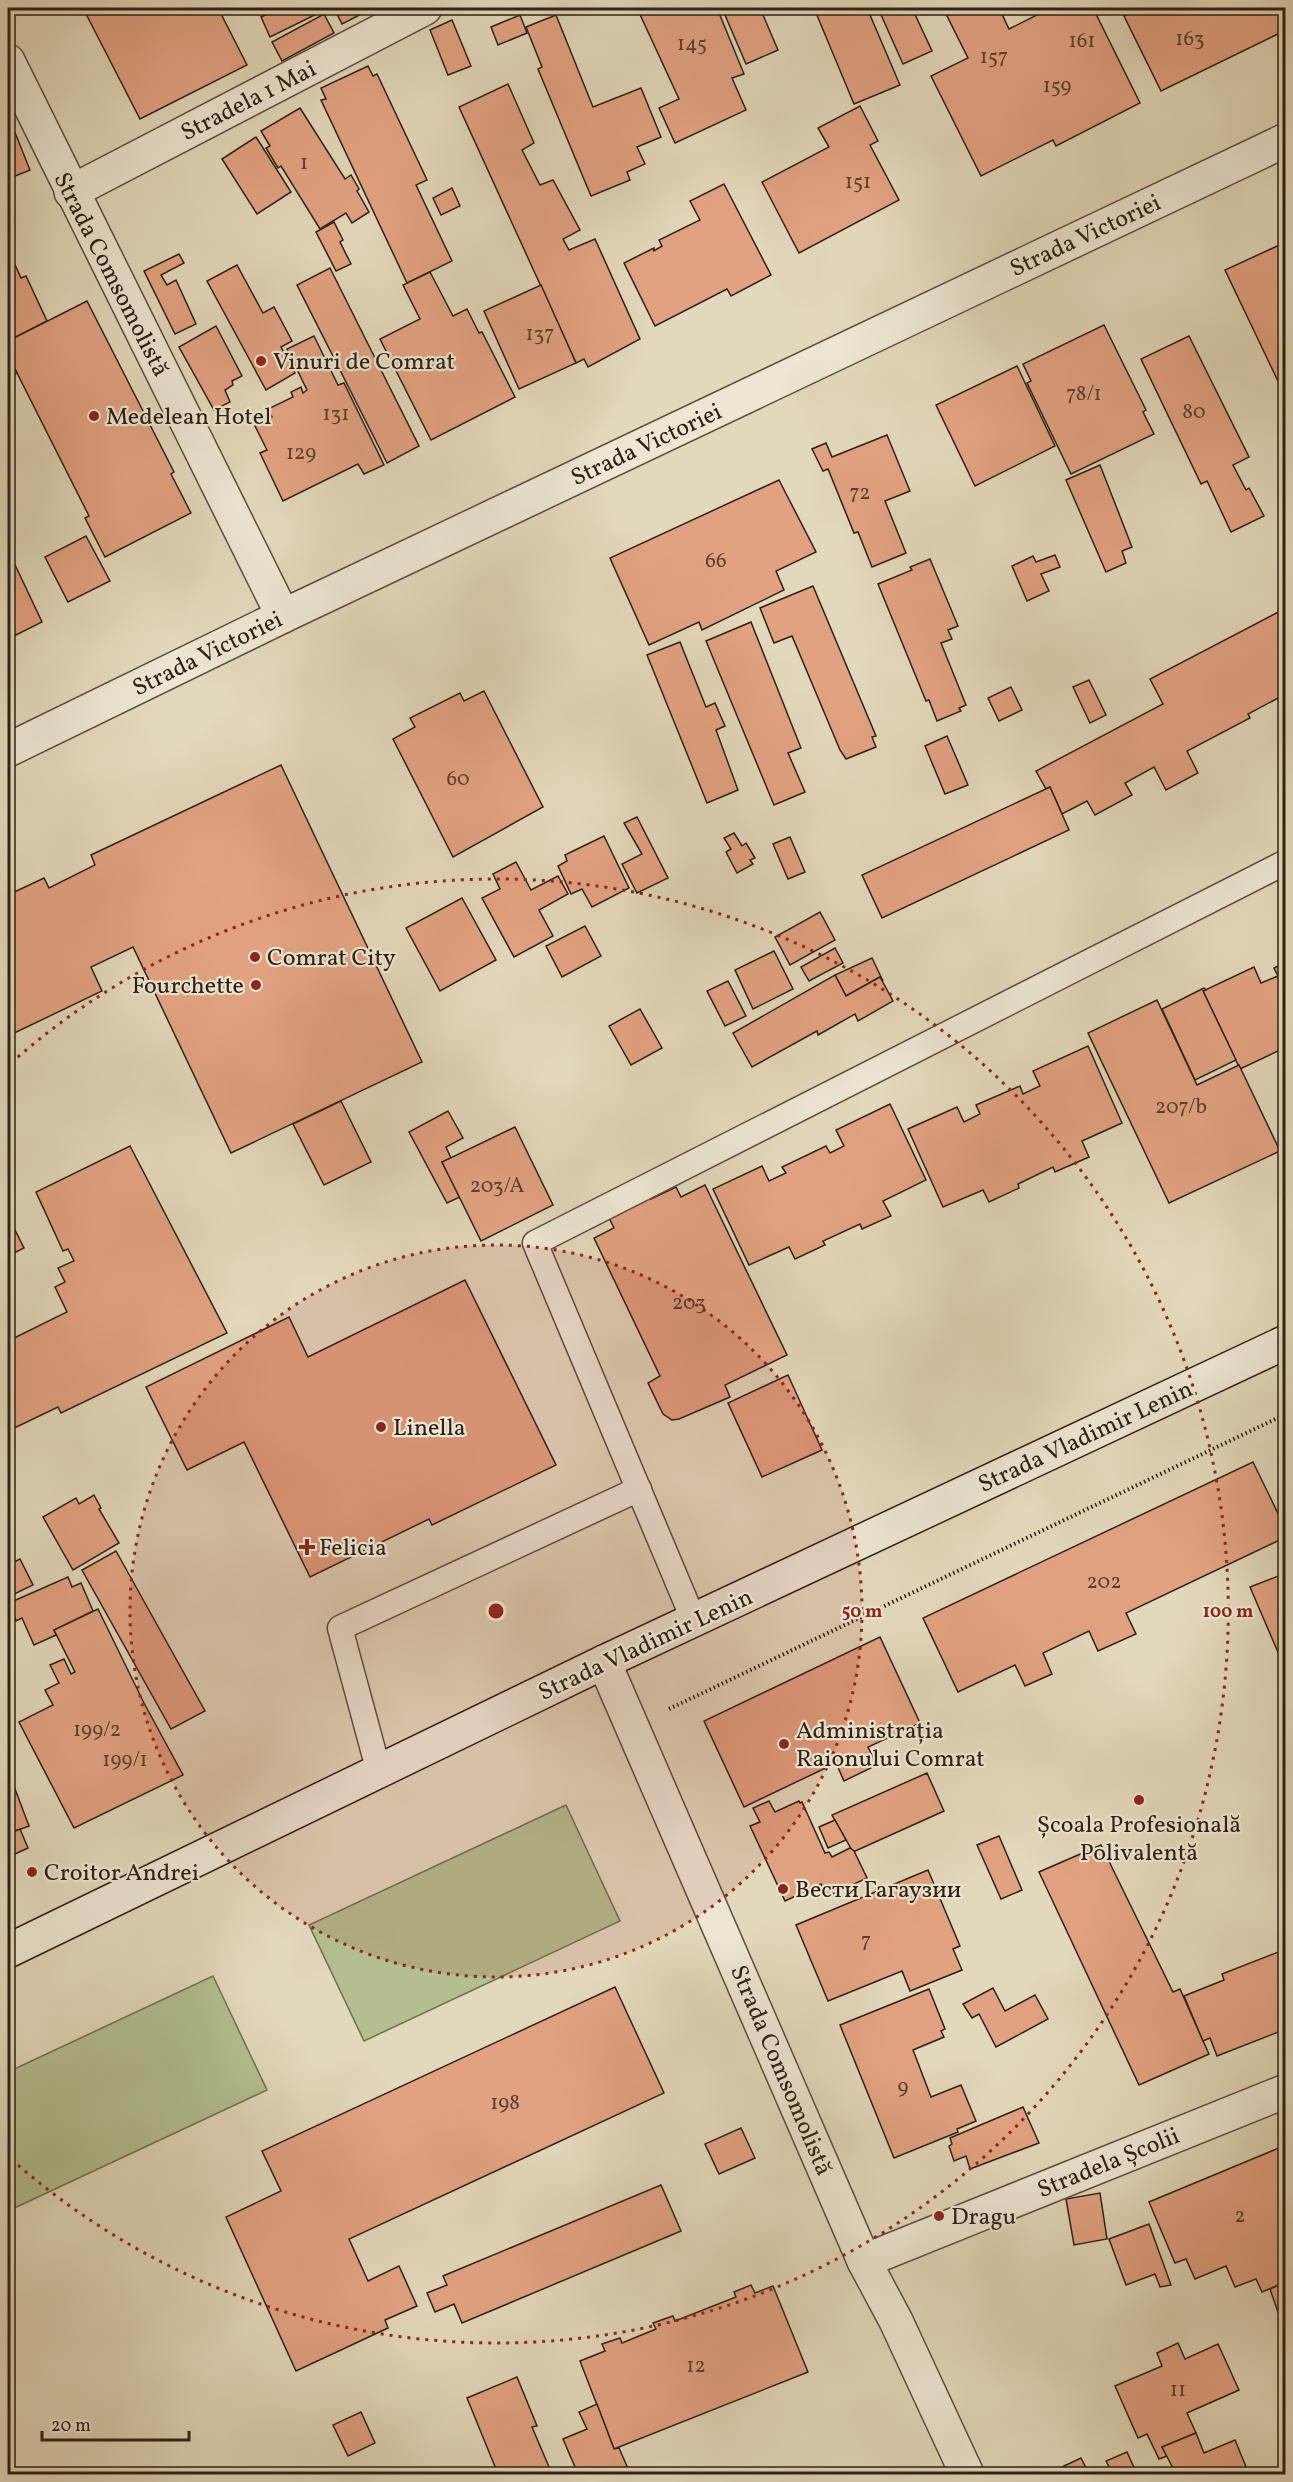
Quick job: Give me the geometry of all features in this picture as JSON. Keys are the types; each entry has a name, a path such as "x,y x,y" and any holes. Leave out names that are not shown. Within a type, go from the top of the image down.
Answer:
{"street":[{"name":"Stradela 1 Mai","path":"71,192 425,8"},
{"name":"Strada Comsomolistă","path":"8,61 283,616"},
{"name":"Strada Victoriei","path":"8,750 283,616 1286,140"},
{"name":"Strada Vladimir Lenin","path":"8,1952 604,1662 1286,1342"},
{"name":"Strada Comsomolistă","path":"604,1662 864,2260 896,2321 967,2475"},
{"name":"Stradela Școlii","path":"864,2260 1286,2091"}],"lane":[{"path":"694,1621 535,1243 1286,862"},
{"path":"379,1772 340,1628 639,1489"}],"path":[{"path":"633,1726 1286,1414"}],"green space":[{"path":"566,1805 620,1921 364,2041 309,1925"},
{"path":"213,1976 267,2090 8,2211 8,2072"}],"building":[{"path":"83,8 218,8 247,65 140,119"},
{"path":"281,8 321,8 323,11 270,37 261,17"},
{"path":"334,8 373,8 342,24"},
{"path":"637,8 717,8 744,74 732,78 746,110 675,143 659,108 679,99"},
{"path":"722,8 760,8 778,50 746,64"},
{"path":"814,8 867,8 900,85 854,104"},
{"path":"878,8 912,8 932,51 903,64"},
{"path":"943,8 999,8 1009,29 1045,11 1043,8 1093,8 1140,103 1056,146 1053,140 981,176 931,76 968,58"},
{"path":"1142,8 1286,8 1286,30 1161,91 1124,16"},
{"path":"324,14 334,33 282,61 272,42"},
{"path":"520,15 527,33 498,45 491,27"},
{"path":"556,15 593,107 641,88 661,137 637,147 645,164 627,172 630,180 591,196 538,69 542,67 526,27"},
{"path":"452,20 471,66 448,75 430,30"},
{"path":"368,66 373,76 377,74 427,180 416,185 452,261 407,283 321,100 326,99 321,88"},
{"path":"508,84 534,143 522,150 540,185 553,180 580,230 563,239 569,250 595,239 640,339 588,367 584,359 576,363 459,107"},
{"path":"860,106 878,141 870,145 899,200 799,253 762,182 829,147 818,128"},
{"path":"300,108 345,179 351,175 359,189 357,191 369,212 352,223 346,213 320,229 281,166 278,168 266,148 270,146 261,131"},
{"path":"10,120 30,170 8,179 8,121"},
{"path":"256,137 291,192 257,214 222,159"},
{"path":"724,184 771,275 731,296 727,289 655,326 624,263 654,248 654,251 662,246 659,240 700,220 690,201"},
{"path":"452,188 460,206 441,215 433,198"},
{"path":"334,222 343,240 340,242 351,264 336,271 316,232"},
{"path":"1286,242 1286,398 1225,270"},
{"path":"179,254 184,263 161,275 167,285 176,280 196,324 175,334 144,271"},
{"path":"12,258 21,278 26,276 47,321 8,341 8,260"},
{"path":"237,265 263,313 274,307 292,341 281,347 295,373 266,390 207,281"},
{"path":"330,268 419,446 387,463 297,285"},
{"path":"430,272 453,316 467,309 479,333 482,332 515,397 431,440 380,339 420,319 403,285"},
{"path":"541,285 576,363 519,389 484,311"},
{"path":"87,301 174,472 171,474 191,513 105,557 85,518 89,516 8,355 8,341"},
{"path":"1104,325 1146,410 1143,412 1154,434 1071,474 1027,383 1031,381 1023,364"},
{"path":"216,326 242,376 232,381 233,385 225,390 230,402 214,410 179,347"},
{"path":"314,336 338,385 344,383 384,465 364,474 358,464 283,501 260,453 267,450 255,426 272,417 268,409 293,397 291,392 301,387 303,393 307,390 287,349"},
{"path":"1189,336 1249,457 1233,465 1246,490 1249,488 1264,516 1231,532 1207,481 1201,484 1141,359"},
{"path":"8,355 17,373 8,378"},
{"path":"1017,366 1055,446 975,486 936,405"},
{"path":"887,435 910,491 885,501 906,553 872,567 858,532 854,533 828,469 823,471 812,449 826,443 832,457"},
{"path":"1100,465 1132,547 1122,551 1126,563 1106,572 1066,480"},
{"path":"779,480 816,552 776,571 784,590 702,630 699,622 649,645 610,558"},
{"path":"86,536 110,581 68,602 45,557"},
{"path":"8,550 42,622 8,639"},
{"path":"1055,555 1060,567 1041,574 1049,591 1027,601 1012,566 1033,556 1036,562"},
{"path":"930,559 958,626 948,630 952,639 941,643 966,705 959,708 961,711 937,721 929,700 926,701 878,584 912,570 910,567"},
{"path":"813,586 876,736 872,737 876,747 846,759 840,750 792,636 774,643 760,608"},
{"path":"1286,608 1286,699 1283,701 1280,697 1248,714 1250,718 1187,751 1198,773 1166,790 1154,767 1125,783 1132,795 1095,815 1087,801 1062,814 1050,787 1046,789 1036,771 1163,704 1150,679"},
{"path":"751,622 801,748 788,753 805,792 774,805 706,641"},
{"path":"680,642 706,707 715,703 725,726 716,730 738,790 707,803 647,655"},
{"path":"1089,680 1106,715 1090,723 1073,687"},
{"path":"1011,687 1022,710 999,721 988,698"},
{"path":"484,691 543,807 453,857 393,739 415,727 410,718 460,693 464,701"},
{"path":"947,736 968,785 945,794 925,746"},
{"name":"Comrat City","path":"281,765 422,1062 231,1153 133,947 91,967 102,991 8,1036 8,895 44,878 49,888 95,865 91,855"},
{"path":"1050,787 1069,830 882,918 862,875"},
{"path":"637,817 668,878 637,893 622,864 642,854 624,823"},
{"path":"734,833 742,846 746,843 755,858 750,860 753,864 737,873 726,852 731,849 724,838"},
{"path":"604,836 629,888 592,907 582,889 571,894 558,866 567,861 565,855"},
{"path":"790,837 805,872 788,879 773,844"},
{"path":"516,862 531,890 558,876 568,894 539,910 553,936 514,957 482,898 500,889 493,874"},
{"path":"462,898 496,960 440,991 406,928"},
{"path":"820,912 835,940 790,965 775,937"},
{"path":"585,926 601,956 562,977 546,946"},
{"path":"835,948 843,963 809,981 801,967"},
{"path":"774,951 793,989 753,1009 735,970"},
{"path":"872,958 883,981 880,977 846,996 835,975"},
{"path":"1286,962 1286,1062 1280,1050 1240,1069 1203,991 1254,967 1261,983 1278,976 1274,968"},
{"path":"835,975 846,996 880,977 893,1001 858,1021 855,1014 818,1035 817,1031 752,1067 733,1033"},
{"path":"728,981 746,1016 725,1026 707,991"},
{"path":"1204,988 1206,990 1203,991 1236,1060 1195,1080 1162,1009"},
{"path":"1157,1000 1197,1085 1239,1065 1280,1151 1169,1203 1088,1033"},
{"path":"640,1009 662,1048 631,1065 609,1026"},
{"path":"1088,1046 1122,1123 1082,1141 1089,1157 1055,1172 1053,1167 1018,1184 1019,1188 989,1202 983,1190 943,1207 908,1129 957,1107 964,1122 980,1114 976,1105 1020,1086 1023,1094 1040,1086 1033,1071"},
{"path":"341,1101 371,1162 324,1185 293,1124"},
{"path":"890,1104 926,1180 883,1201 891,1216 862,1229 860,1224 823,1241 825,1245 795,1259 789,1247 749,1265 713,1189 762,1166 769,1181 786,1173 782,1167 826,1146 830,1153 844,1146 836,1130"},
{"path":"448,1111 463,1138 446,1147 451,1158 442,1162 460,1197 447,1203 409,1132"},
{"path":"515,1127 553,1205 481,1241 442,1162"},
{"path":"130,1146 227,1333 61,1413 58,1407 8,1431 8,1341 67,1312 55,1287 65,1282 58,1268 74,1261 68,1249 63,1251 36,1192"},
{"path":"705,1185 787,1355 725,1385 730,1397 672,1420 663,1414 648,1383 660,1376 594,1238 614,1228 608,1216 650,1196 651,1199 676,1187 681,1197"},
{"path":"8,1216 24,1248 8,1256"},
{"path":"465,1280 556,1465 432,1525 429,1519 310,1577 244,1442 187,1470 146,1387 289,1317 308,1357"},
{"path":"788,1375 822,1450 762,1477 728,1403"},
{"path":"1253,1462 1286,1530 1286,1537 1126,1613 1136,1634 1098,1651 1089,1631 1043,1653 1052,1674 1025,1686 1015,1665 958,1692 923,1618"},
{"path":"94,1495 101,1508 99,1509 119,1543 73,1570 43,1517 76,1498 79,1504"},
{"path":"116,1551 205,1711 171,1729 82,1570"},
{"path":"20,1559 33,1585 8,1597 8,1565"},
{"path":"1286,1573 1286,1671 1250,1587"},
{"path":"68,1577 72,1587 81,1583 93,1611 54,1630 56,1635 34,1645 22,1618 16,1621 9,1603"},
{"path":"98,1609 144,1703 183,1775 74,1828 19,1722 53,1705 45,1690 59,1683 50,1665 64,1659 71,1674 75,1672 54,1630"},
{"path":"880,1637 920,1723 868,1747 877,1765 844,1781 836,1763 744,1807 704,1721"},
{"path":"927,1773 944,1811 853,1852 832,1815"},
{"path":"12,1781 29,1826 8,1834 8,1783"},
{"path":"769,1801 775,1812 799,1801 802,1802 825,1853 829,1852 832,1857 850,1848 854,1851 867,1878 827,1897 821,1884 785,1901 750,1826 760,1822 753,1808"},
{"path":"835,1820 846,1840 828,1848 819,1827"},
{"path":"20,1829 28,1848 8,1857 8,1834"},
{"path":"999,1836 1022,1890 1001,1899 977,1845"},
{"path":"1101,1845 1173,1992 1180,1989 1209,2054 1139,2085 1039,1872"},
{"path":"928,1870 960,1946 953,1949 962,1970 910,1991 902,1971 828,2001 796,1925"},
{"path":"1286,1949 1286,2029 1217,2056 1210,2038 1203,2041 1184,1996 1224,1980 1222,1974"},
{"path":"615,1987 664,2093 349,2239 368,2281 399,2266 417,2306 385,2320 388,2328 296,2371 226,2217 281,2191 262,2151"},
{"path":"993,1988 1005,2011 1035,1995 1048,2019 996,2047 979,2014 972,2018 963,2004"},
{"path":"929,1989 945,2029 941,2031 944,2037 913,2050 931,2097 961,2085 976,2121 957,2129 958,2132 894,2158 840,2025"},
{"path":"1023,2107 1039,2143 970,2169 966,2156 954,2161 949,2146 952,2144 950,2138"},
{"path":"741,2128 755,2158 719,2174 705,2144"},
{"path":"1286,2145 1286,2282 1262,2292 1256,2279 1235,2287 1226,2266 1195,2279 1186,2259 1175,2263 1149,2202"},
{"path":"661,2185 681,2231 462,2323 454,2304 435,2312 427,2293 447,2285 443,2276"},
{"path":"1100,2193 1107,2239 1074,2245 1066,2199"},
{"path":"1149,2224 1171,2285 1160,2287 1155,2274 1126,2285 1109,2239"},
{"path":"1286,2282 1286,2336 1270,2289"},
{"path":"751,2285 755,2293 773,2286 808,2372 614,2449 580,2361 605,2351 602,2344 620,2338 622,2343 656,2329 653,2323 673,2316 675,2321 736,2297 734,2292"},
{"path":"1178,2343 1185,2359 1218,2344 1239,2390 1187,2413 1196,2433 1162,2447 1167,2456 1159,2459 1147,2434 1138,2438 1115,2386 1162,2366 1157,2353"},
{"path":"517,2377 537,2426 532,2427 552,2474 498,2474 467,2398"},
{"path":"597,2404 614,2449 619,2448 630,2473 602,2474 599,2468 578,2474 563,2439 587,2429 579,2412"},
{"path":"361,2412 375,2443 348,2456 333,2425"},
{"path":"1196,2433 1204,2453 1235,2440 1249,2474 1176,2474 1162,2447"},
{"path":"1127,2452 1137,2474 1113,2474 1106,2461"},
{"path":"1081,2458 1089,2474 1047,2474"}],"place":[{"name":"Vinuri de Comrat","path":"261,361"},
{"name":"Medelean Hotel","path":"94,416"},
{"name":"Comrat City","path":"255,957"},
{"name":"Fourchette","path":"256,985"},
{"name":"Linella","path":"381,1427"},
{"name":"Felicia","path":"307,1547"},
{"name":"Administrația Raionului Comrat","path":"784,1744"},
{"name":"Școala Profesională Polivalentă","path":"1139,1800"},
{"name":"Croitor Andrei","path":"32,1872"},
{"name":"Вести Гагаузии","path":"783,1889"},
{"name":"Dragu","path":"939,2216"}]}
